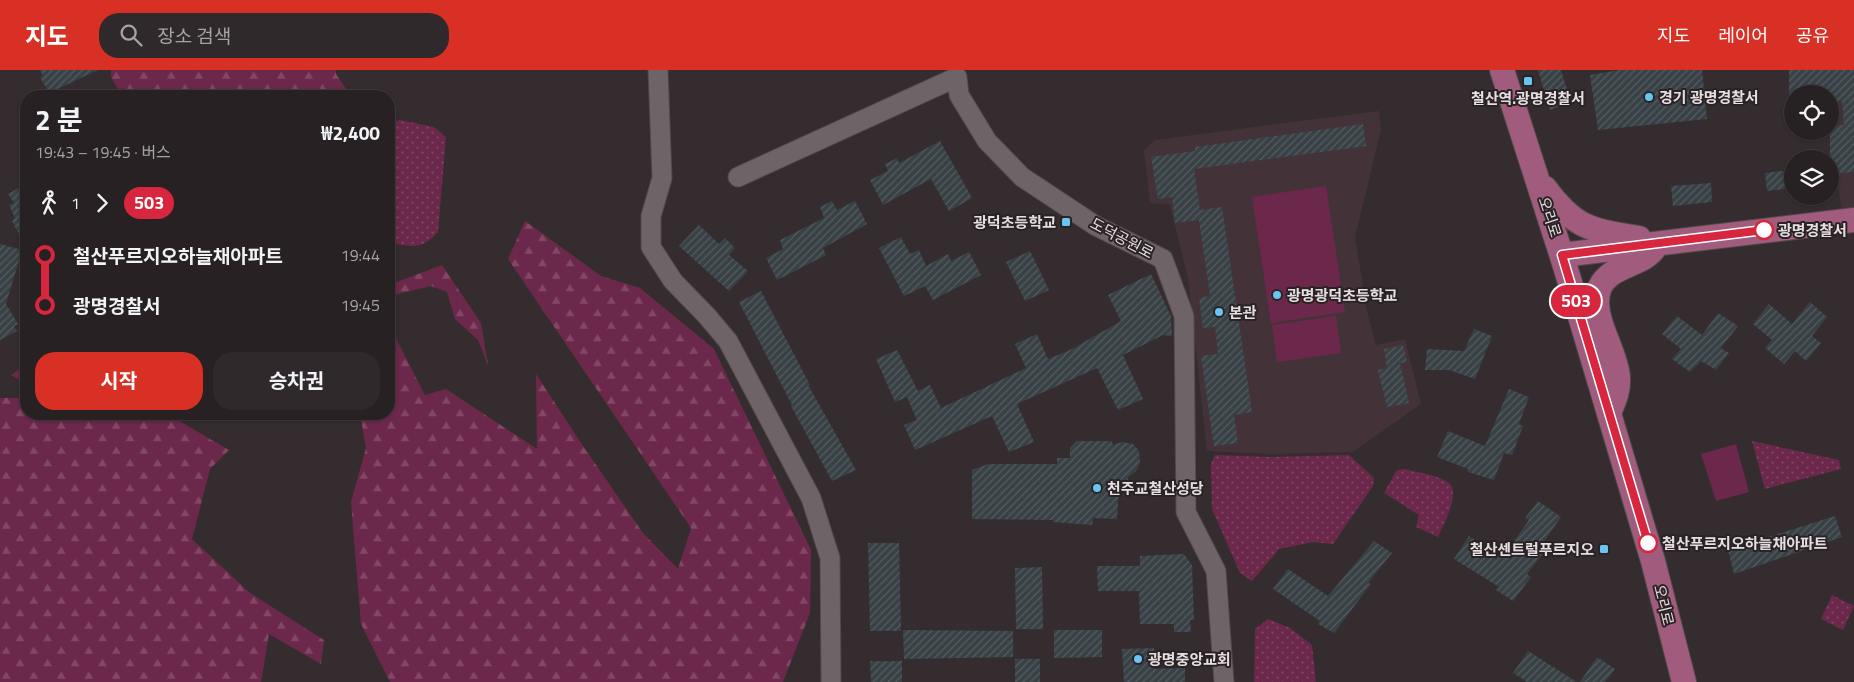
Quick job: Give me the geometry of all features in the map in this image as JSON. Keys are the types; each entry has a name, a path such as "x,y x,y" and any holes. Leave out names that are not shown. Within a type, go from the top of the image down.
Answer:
{"main road":[{"name":"오리로","path":"1502,70 1562,255 1653,561 1684,682"},
{"path":"1536,176 1563,211 1585,226 1599,231 1661,243"},
{"path":"1562,255 1854,220"},
{"path":"1609,414 1618,393 1618,375 1598,310 1599,290 1612,274 1652,251 1661,243"}],"street":[{"path":"658,70 662,178 651,216 651,247 673,281 728,341 811,498 830,558 831,682"},
{"name":"도덕공원로","path":"738,177 957,74 959,95 987,141 1022,177 1096,226 1163,259 1184,316 1186,512 1216,571 1224,682"}],"shaded area":[{"path":"1854,70 1854,220 1843,221 1839,191 1839,150 1833,150 1832,140 1839,140 1839,85"},
{"name":"광명광덕초등학교","path":"1379,111 1381,130 1355,237 1367,311 1376,345 1405,339 1421,404 1353,452 1272,454 1207,451 1188,279 1170,205 1150,203 1144,150 1155,140"}],"green space":[{"path":"111,70 336,70 336,74 347,90 119,90 111,77"},
{"path":"400,120 434,127 446,137 438,232 426,242 416,246 395,244 395,121"},
{"path":"1326,186 1345,312 1271,323 1252,197"},
{"path":"525,221 601,276 640,288 714,349 811,550 810,613 783,682 390,682 361,624 351,502 366,448 361,420 395,420 395,337 425,395 446,389 537,449 536,374 643,533 678,569 691,528 508,259"},
{"path":"442,265 481,323 488,365 478,340 455,319 447,292 431,286 395,295 395,283"},
{"path":"1336,316 1341,353 1277,362 1272,325"},
{"path":"20,369 20,380 11,375"},
{"path":"0,398 20,398 20,420 177,420 229,450 210,469 192,539 250,593 324,640 321,664 269,634 261,682 0,682"},
{"path":"1752,441 1839,460 1841,469 1765,489"},
{"path":"1736,444 1749,492 1716,501 1701,454"},
{"path":"1215,455 1270,457 1349,455 1374,478 1373,486 1333,544 1313,542 1279,549 1252,581 1240,573 1212,509 1211,464"},
{"path":"1405,469 1439,478 1449,483 1452,487 1453,494 1450,509 1438,537 1416,527 1419,515 1384,493 1397,470"},
{"path":"1832,595 1854,606 1843,630 1821,619"},
{"path":"1268,619 1290,628 1312,645 1316,682 1254,682 1255,629"}],"building":[{"path":"40,70 98,70 55,90 47,90 40,77 43,76"},
{"path":"1538,70 1561,70 1571,103 1550,110"},
{"name":"경기 광명경찰서","path":"1620,70 1702,70 1707,119 1598,130 1590,75"},
{"path":"1789,70 1854,70 1854,172 1839,173 1839,150 1830,150 1830,140 1839,140 1839,125 1844,125 1842,101 1839,101 1839,85 1789,85"},
{"name":"본관","path":"1363,124 1366,146 1194,169 1200,210 1222,207 1252,412 1234,415 1238,443 1214,446 1201,356 1218,354 1215,327 1203,328 1199,298 1210,296 1199,220 1175,223 1172,197 1158,199 1151,157 1195,151 1195,147"},
{"path":"940,141 972,198 949,211 931,179 883,205 870,180 888,171 885,164 897,158 899,163"},
{"path":"1784,171 1784,189 1767,191 1765,173"},
{"path":"1711,183 1712,202 1673,206 1671,186"},
{"path":"20,187 20,236 12,221 15,218 9,205 14,203 8,194"},
{"path":"832,201 837,210 855,201 867,224 823,248 826,255 777,280 766,258 783,249 780,240 824,218 820,207"},
{"path":"699,225 719,244 725,238 735,248 729,255 748,271 729,291 679,246"},
{"path":"901,237 910,254 919,250 926,266 948,254 951,261 969,252 981,275 933,300 925,286 904,296 879,248"},
{"path":"0,244 20,249 20,257 6,304 18,324 14,326 17,331 0,340"},
{"path":"1030,251 1049,290 1025,301 1006,262"},
{"path":"1151,274 1171,316 1172,336 1163,335 1123,355 1143,399 1118,410 1097,368 1017,404 1034,442 1009,452 992,416 915,450 904,425 917,420 907,397 895,402 876,359 897,350 918,391 930,385 941,408 1026,368 1015,344 1037,334 1048,359 1072,349 1121,321 1108,295"},
{"path":"761,291 810,385 808,385 856,470 832,481 791,406 739,302"},
{"path":"1810,302 1827,317 1812,336 1821,343 1806,361 1795,351 1784,364 1765,348 1772,340 1753,324 1769,304 1792,324"},
{"path":"1718,313 1738,326 1721,348 1729,353 1716,370 1701,361 1690,372 1672,359 1681,349 1662,334 1677,316 1702,335"},
{"path":"1474,329 1492,336 1475,379 1449,370 1425,370 1427,349 1464,351"},
{"path":"1403,345 1407,362 1400,363 1409,403 1387,407 1378,370 1387,368 1384,349"},
{"path":"1509,389 1529,397 1519,424 1523,426 1512,455 1504,453 1494,480 1468,472 1468,469 1437,457 1448,431 1485,446"},
{"path":"1077,441 1112,441 1113,445 1122,442 1133,444 1139,451 1140,463 1136,471 1128,477 1128,487 1119,487 1117,519 1093,518 1092,525 1053,522 1053,520 972,519 972,470 988,464 1057,464 1057,458 1070,458 1070,448"},
{"path":"1538,501 1561,517 1539,549 1544,552 1527,574 1531,577 1513,601 1496,590 1499,587 1454,559 1469,536 1502,558 1529,520 1525,518"},
{"path":"1835,516 1842,537 1734,574 1728,550"},
{"path":"1374,541 1392,553 1368,583 1371,584 1334,633 1318,624 1320,621 1273,589 1288,569 1328,596"},
{"path":"868,543 899,543 901,631 870,631"},
{"path":"1184,554 1192,565 1194,620 1190,620 1191,632 1174,632 1174,624 1140,624 1139,591 1098,591 1097,566 1140,566 1140,556"},
{"path":"1042,567 1043,629 1016,629 1015,568"},
{"path":"903,630 1013,631 1013,657 904,659"},
{"path":"1054,630 1102,630 1102,657 1054,658"},
{"name":"광명중앙교회","path":"1154,648 1154,669 1185,668 1185,682 1124,682 1122,649"},
{"path":"1528,651 1577,682 1527,682 1513,673"},
{"path":"1597,657 1615,669 1605,682 1580,682"},
{"path":"1015,659 1040,659 1040,682 1015,682"},
{"path":"870,661 902,661 902,682 871,682"}],"bus line":[{"name":"503","path":"1648,543 1562,255 1764,230"}],"place":[{"name":"철산역.광명경찰서","path":"1528,81"},
{"name":"경기 광명경찰서","path":"1649,97"},
{"name":"광덕초등학교","path":"1066,222"},
{"name":"광명경찰서","path":"1764,230"},
{"name":"광명광덕초등학교","path":"1277,295"},
{"name":"본관","path":"1219,312"},
{"name":"천주교철산성당","path":"1097,488"},
{"name":"철산푸르지오하늘채아파트","path":"1648,543"},
{"name":"철산센트럴푸르지오","path":"1604,549"},
{"name":"광명중앙교회","path":"1138,659"}]}
